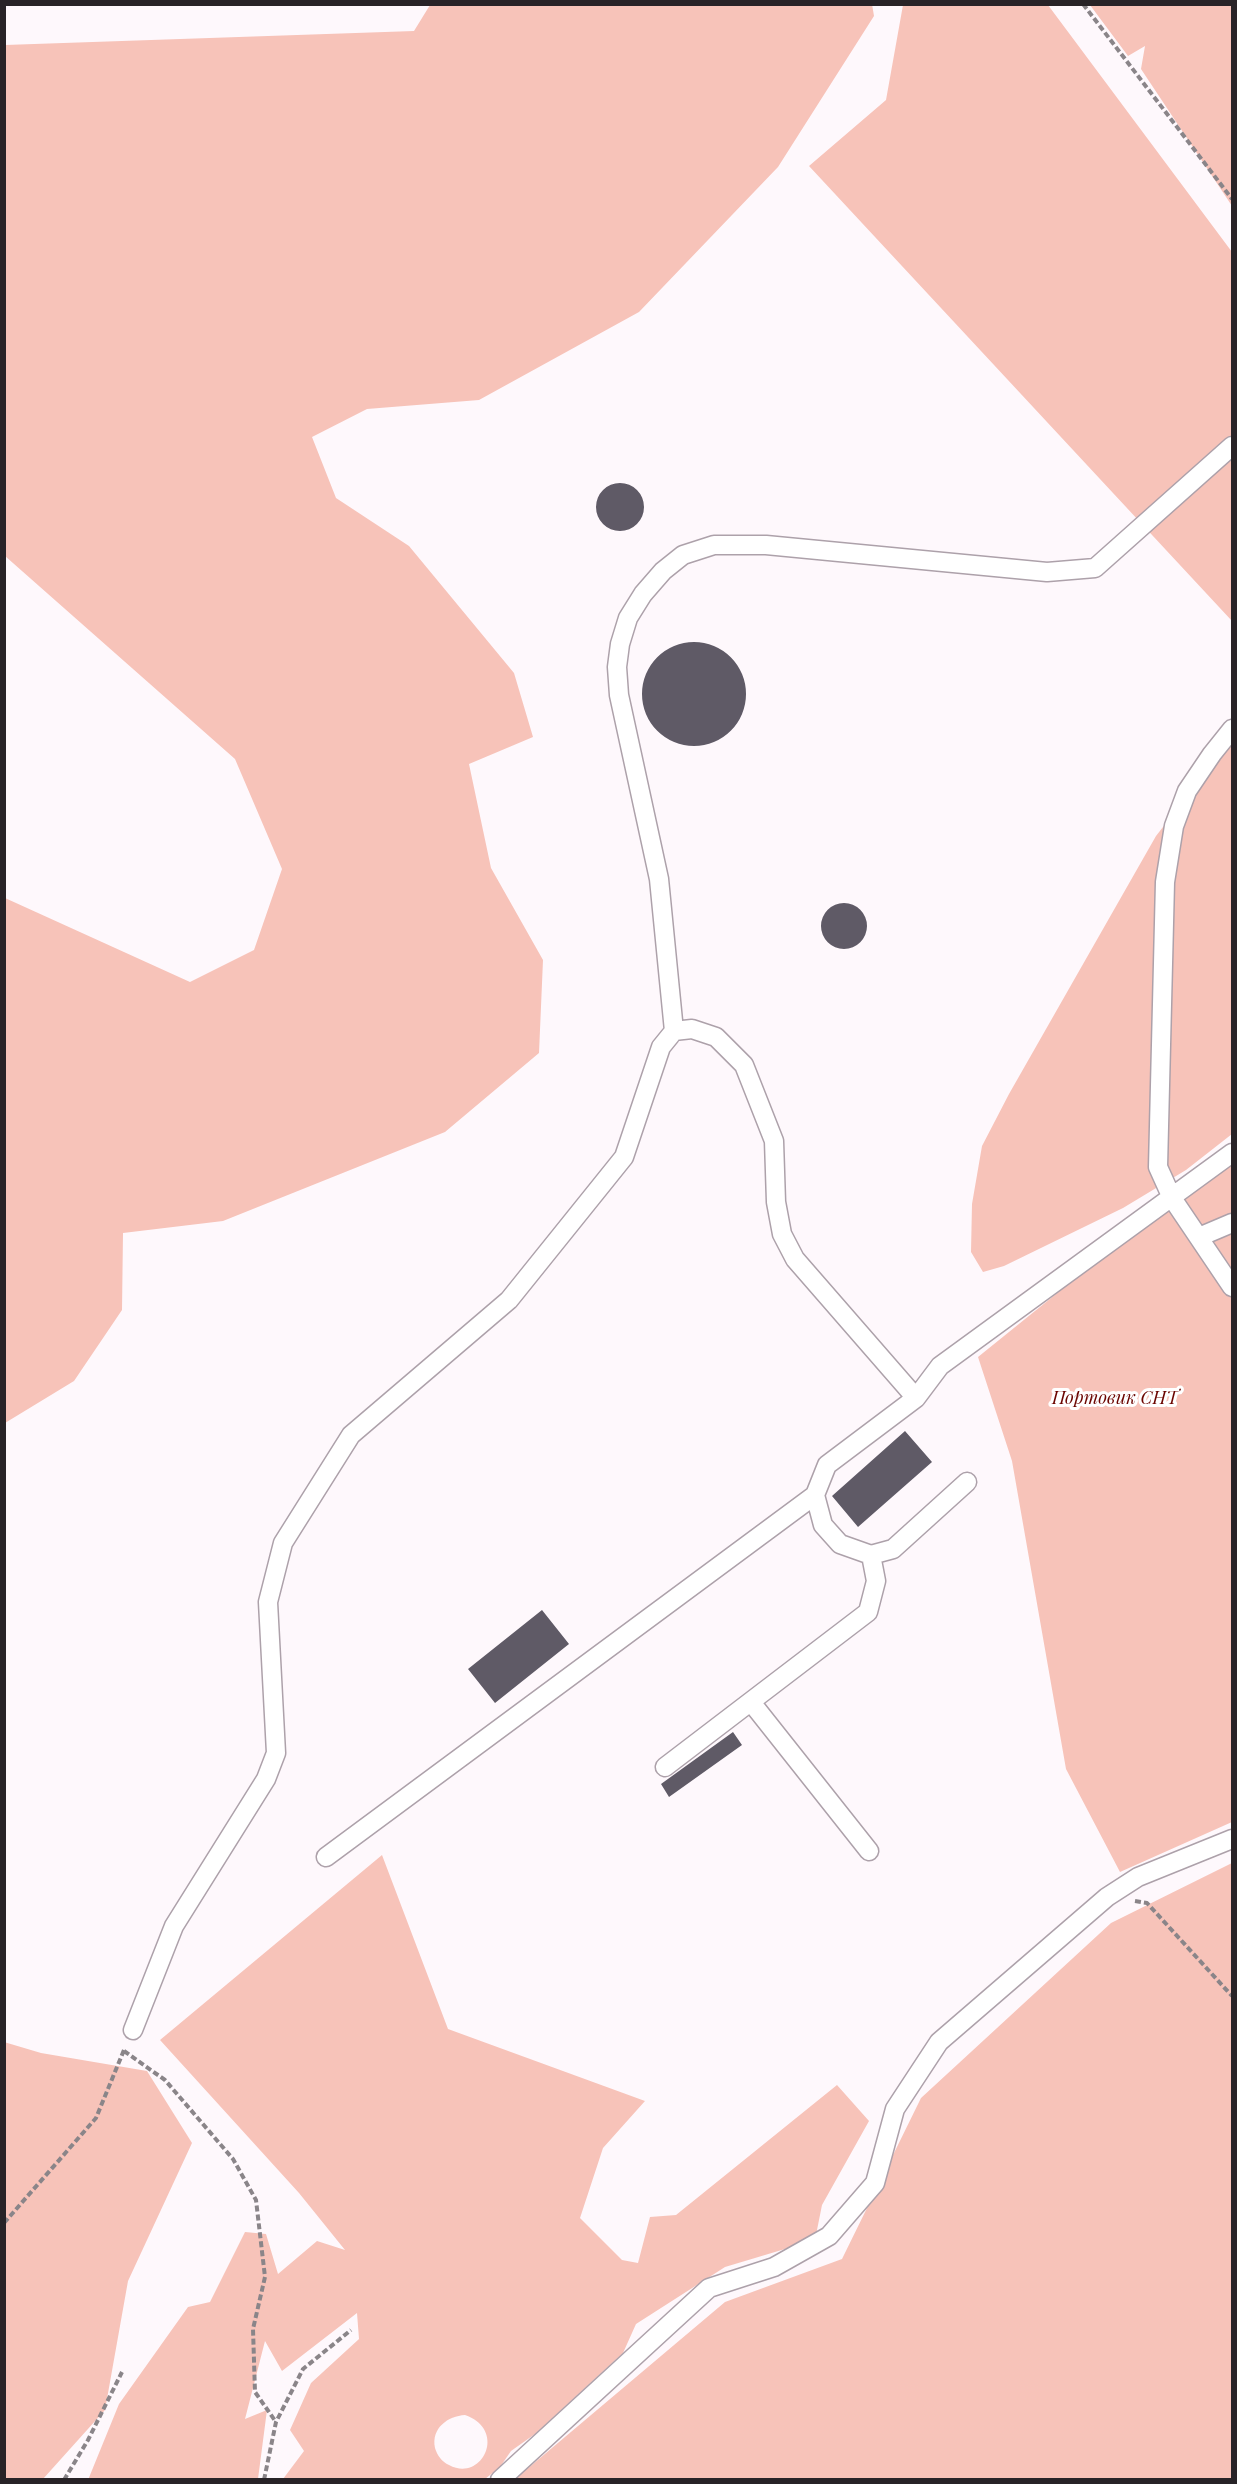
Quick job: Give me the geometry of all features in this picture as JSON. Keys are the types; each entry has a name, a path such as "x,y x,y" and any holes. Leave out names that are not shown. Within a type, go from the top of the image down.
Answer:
{"street":[{"path":"133,2030 174,1926 266,1779 276,1753 268,1602 283,1543 351,1435 509,1300 624,1157 662,1047 674,1031 658,879 619,695 617,667 620,644 628,618 643,594 663,571 683,555 714,544 766,545 1047,572 1095,568 1233,446"},
{"path":"1233,729 1187,791 1174,826 1165,882 1158,1167 1172,1198 1233,1287"},
{"path":"674,1031 692,1029 716,1037 744,1065 774,1141 776,1202 782,1234 790,1251 916,1398"},
{"path":"326,1857 815,1495 827,1465 916,1398 940,1366 1233,1153"},
{"path":"1199,1237 1233,1223"},
{"path":"815,1495 823,1525 840,1544 871,1555 893,1549 967,1482"},
{"path":"665,1767 868,1612 876,1581 871,1555"},
{"path":"751,1702 869,1851"},
{"path":"500,2480 709,2288 774,2267 829,2236 875,2183 895,2109 939,2042 1107,1897 1138,1877 1233,1839"}],"path":[{"path":"1083,4 1233,199"},
{"path":"1107,1897 1147,1903 1233,1996"},
{"path":"4,2223 96,2118 133,2030"},
{"path":"124,2051 165,2080 232,2159 256,2200 265,2277 253,2329 255,2392 276,2422"},
{"path":"264,2480 276,2422 303,2369 351,2330"},
{"path":"64,2480 88,2440 122,2372"}],"green space":[{"path":"872,4 874,16 778,167 639,312 479,400 367,409 312,437 336,498 409,546 514,673 533,737 469,764 491,868 543,960 539,1053 445,1132 223,1221 123,1233 122,1310 74,1381 5,1423 5,898 190,982 254,950 282,869 235,759 5,556 5,45 414,31 430,5"},
{"path":"903,5 1048,5 1232,252 1232,621 809,166 886,100"},
{"path":"1090,5 1232,5 1232,206 1141,69 1145,46 1128,56"},
{"path":"1232,738 1232,1134 1186,1170 1123,1208 1004,1266 983,1272 971,1252 972,1204 982,1146 1009,1094 1156,836"},
{"name":"Портовик СНТ","path":"1232,1152 1232,1822 1120,1872 1066,1769 1012,1461 978,1357"},
{"path":"382,1855 448,2029 645,2101 603,2148 580,2218 622,2260 638,2263 650,2217 676,2215 837,2085 869,2121 822,2205 815,2240 725,2267 636,2324 623,2353 535,2434 511,2451 500,2467 485,2479 283,2479 304,2451 290,2430 311,2383 359,2339 357,2313 282,2371 265,2341 245,2419 267,2410 258,2479 88,2480 119,2404 188,2307 210,2302 245,2232 266,2234 278,2274 317,2241 345,2250 299,2193 160,2040","holes":["465,2415 478,2422 488,2442 486,2452 480,2461 471,2467 461,2469 444,2462 437,2453 434,2441 442,2424"]},
{"path":"1232,1863 1232,2479 514,2480 725,2302 842,2259 921,2098 1111,1923"},
{"path":"4,2042 41,2053 147,2071 192,2143 128,2281 105,2410 43,2479 5,2479"}],"building":[{"path":"620,483 637,490 644,507 637,524 620,531 603,524 596,507 603,490"},
{"path":"694,642 714,646 731,657 742,674 746,694 742,714 731,731 714,742 694,746 674,742 657,731 646,714 642,694 646,674 657,657 674,646"},
{"path":"849,903 861,909 866,917 866,935 861,943 853,948 839,949 831,946 824,939 821,921 824,913 831,906"},
{"path":"905,1431 932,1462 858,1527 832,1496"},
{"path":"542,1610 569,1644 495,1703 468,1669"},
{"path":"733,1732 742,1745 669,1797 661,1784"}]}
